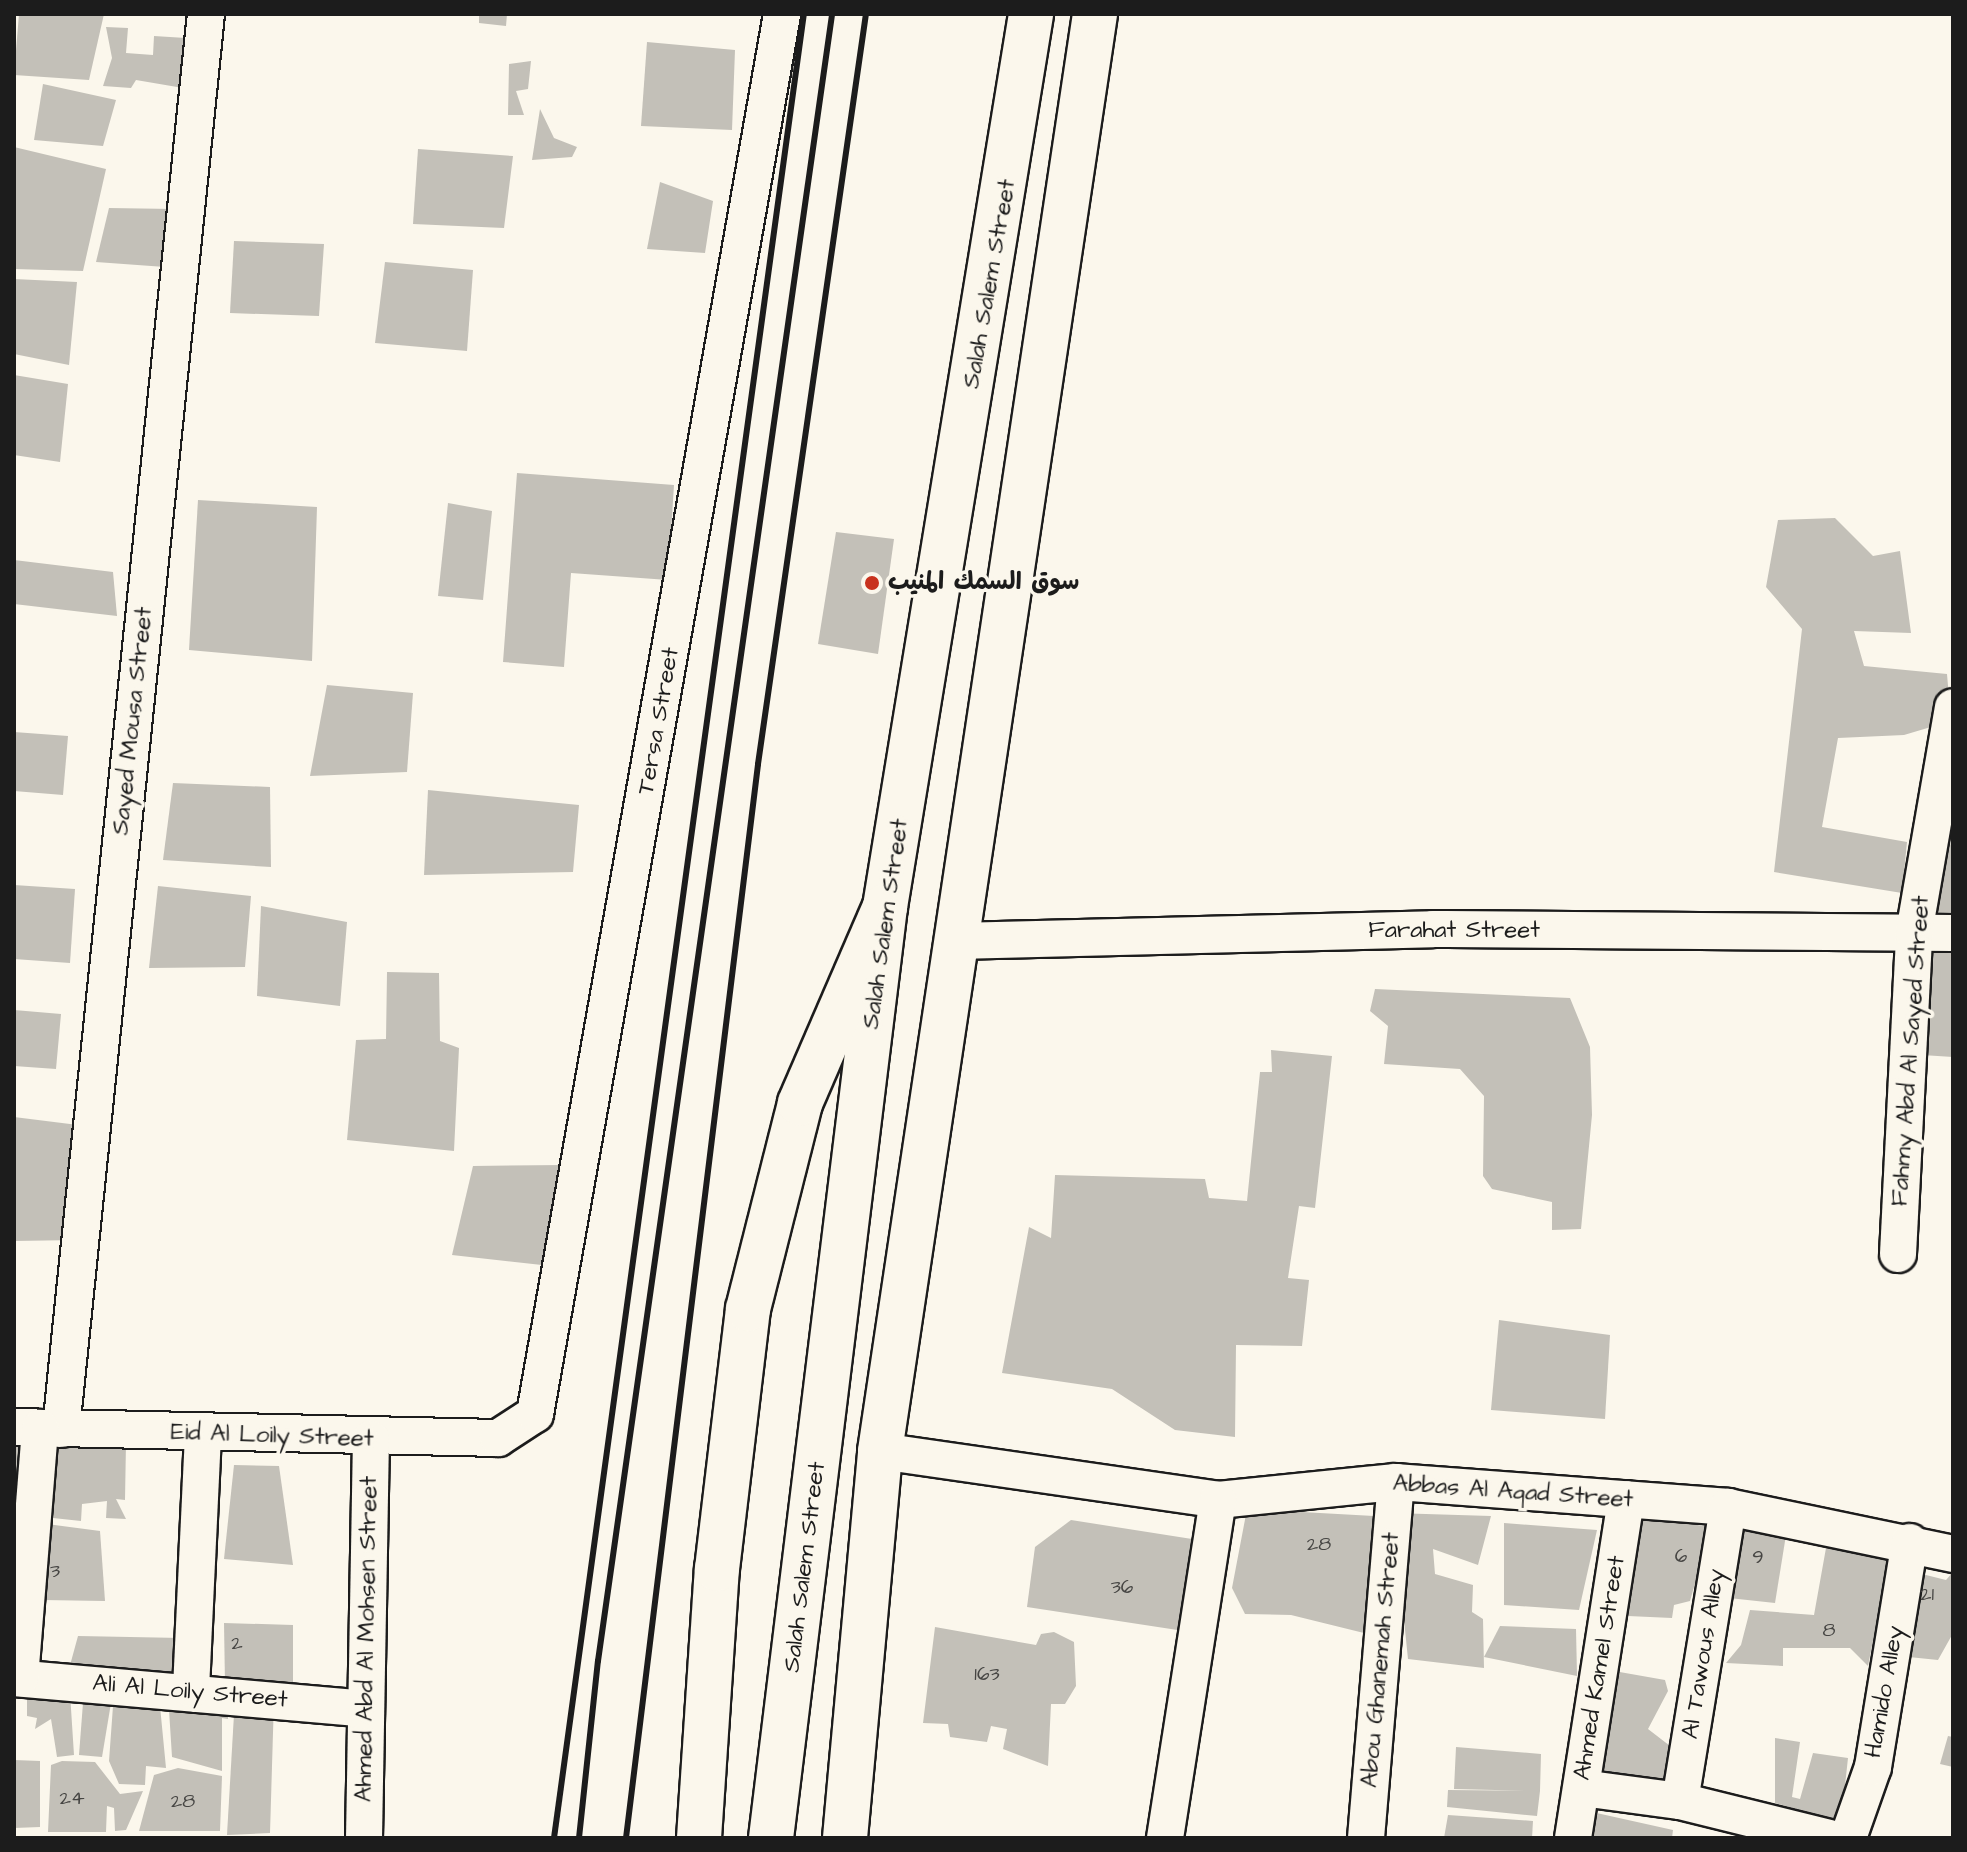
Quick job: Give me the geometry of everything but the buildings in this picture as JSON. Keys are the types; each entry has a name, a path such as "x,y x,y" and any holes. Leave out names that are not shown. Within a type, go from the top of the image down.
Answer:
{"highway":[{"name":"Salah Salem Street","path":"771,1838 885,907 1031,14"},
{"path":"845,1838 880,1451 1095,14"},
{"path":"699,1838 735,1415 748,1309 778,1176 839,1003 885,907"}],"street":[{"name":"Sayed Mousa Street","path":"17,1678 38,1428 206,14"},
{"name":"Tersa Street","path":"527,1425 542,1399 782,14"},
{"name":"Fahmy Abd Al Sayed Street","path":"1898,1254 1914,933 1950,750 1953,707"},
{"name":"Farahat Street","path":"956,941 1433,929 1953,933"},
{"name":"Eid Al Loily Street","path":"38,1428 371,1439 498,1438 527,1425"},
{"path":"191,1689 203,1433"},
{"name":"Ahmed Abd Al Mohsen Street","path":"364,1838 371,1439"},
{"name":"Abbas Al Aqad Street","path":"880,1451 1218,1500 1396,1482 1728,1507 1910,1542 1953,1554"},
{"name":"Abou Ghanemah Street","path":"1366,1838 1396,1482"},
{"name":"Ahmed Kamel Street","path":"1573,1838 1626,1499"},
{"path":"1165,1838 1218,1500"},
{"name":"Al Tawous Alley","path":"1680,1801 1728,1507"},
{"name":"Hamido Alley","path":"1848,1838 1873,1767 1910,1542"},
{"name":"Ali Al Loily Street","path":"17,1678 191,1689 366,1709"},
{"path":"1582,1788 1680,1801 1829,1838"}],"railway":[{"path":"554,1838 804,14"},
{"path":"579,1838 598,1661 832,14"},
{"path":"626,1838 758,764 866,14"}],"place":[{"name":"سوق السمك المنيب","path":"872,583"}]}
